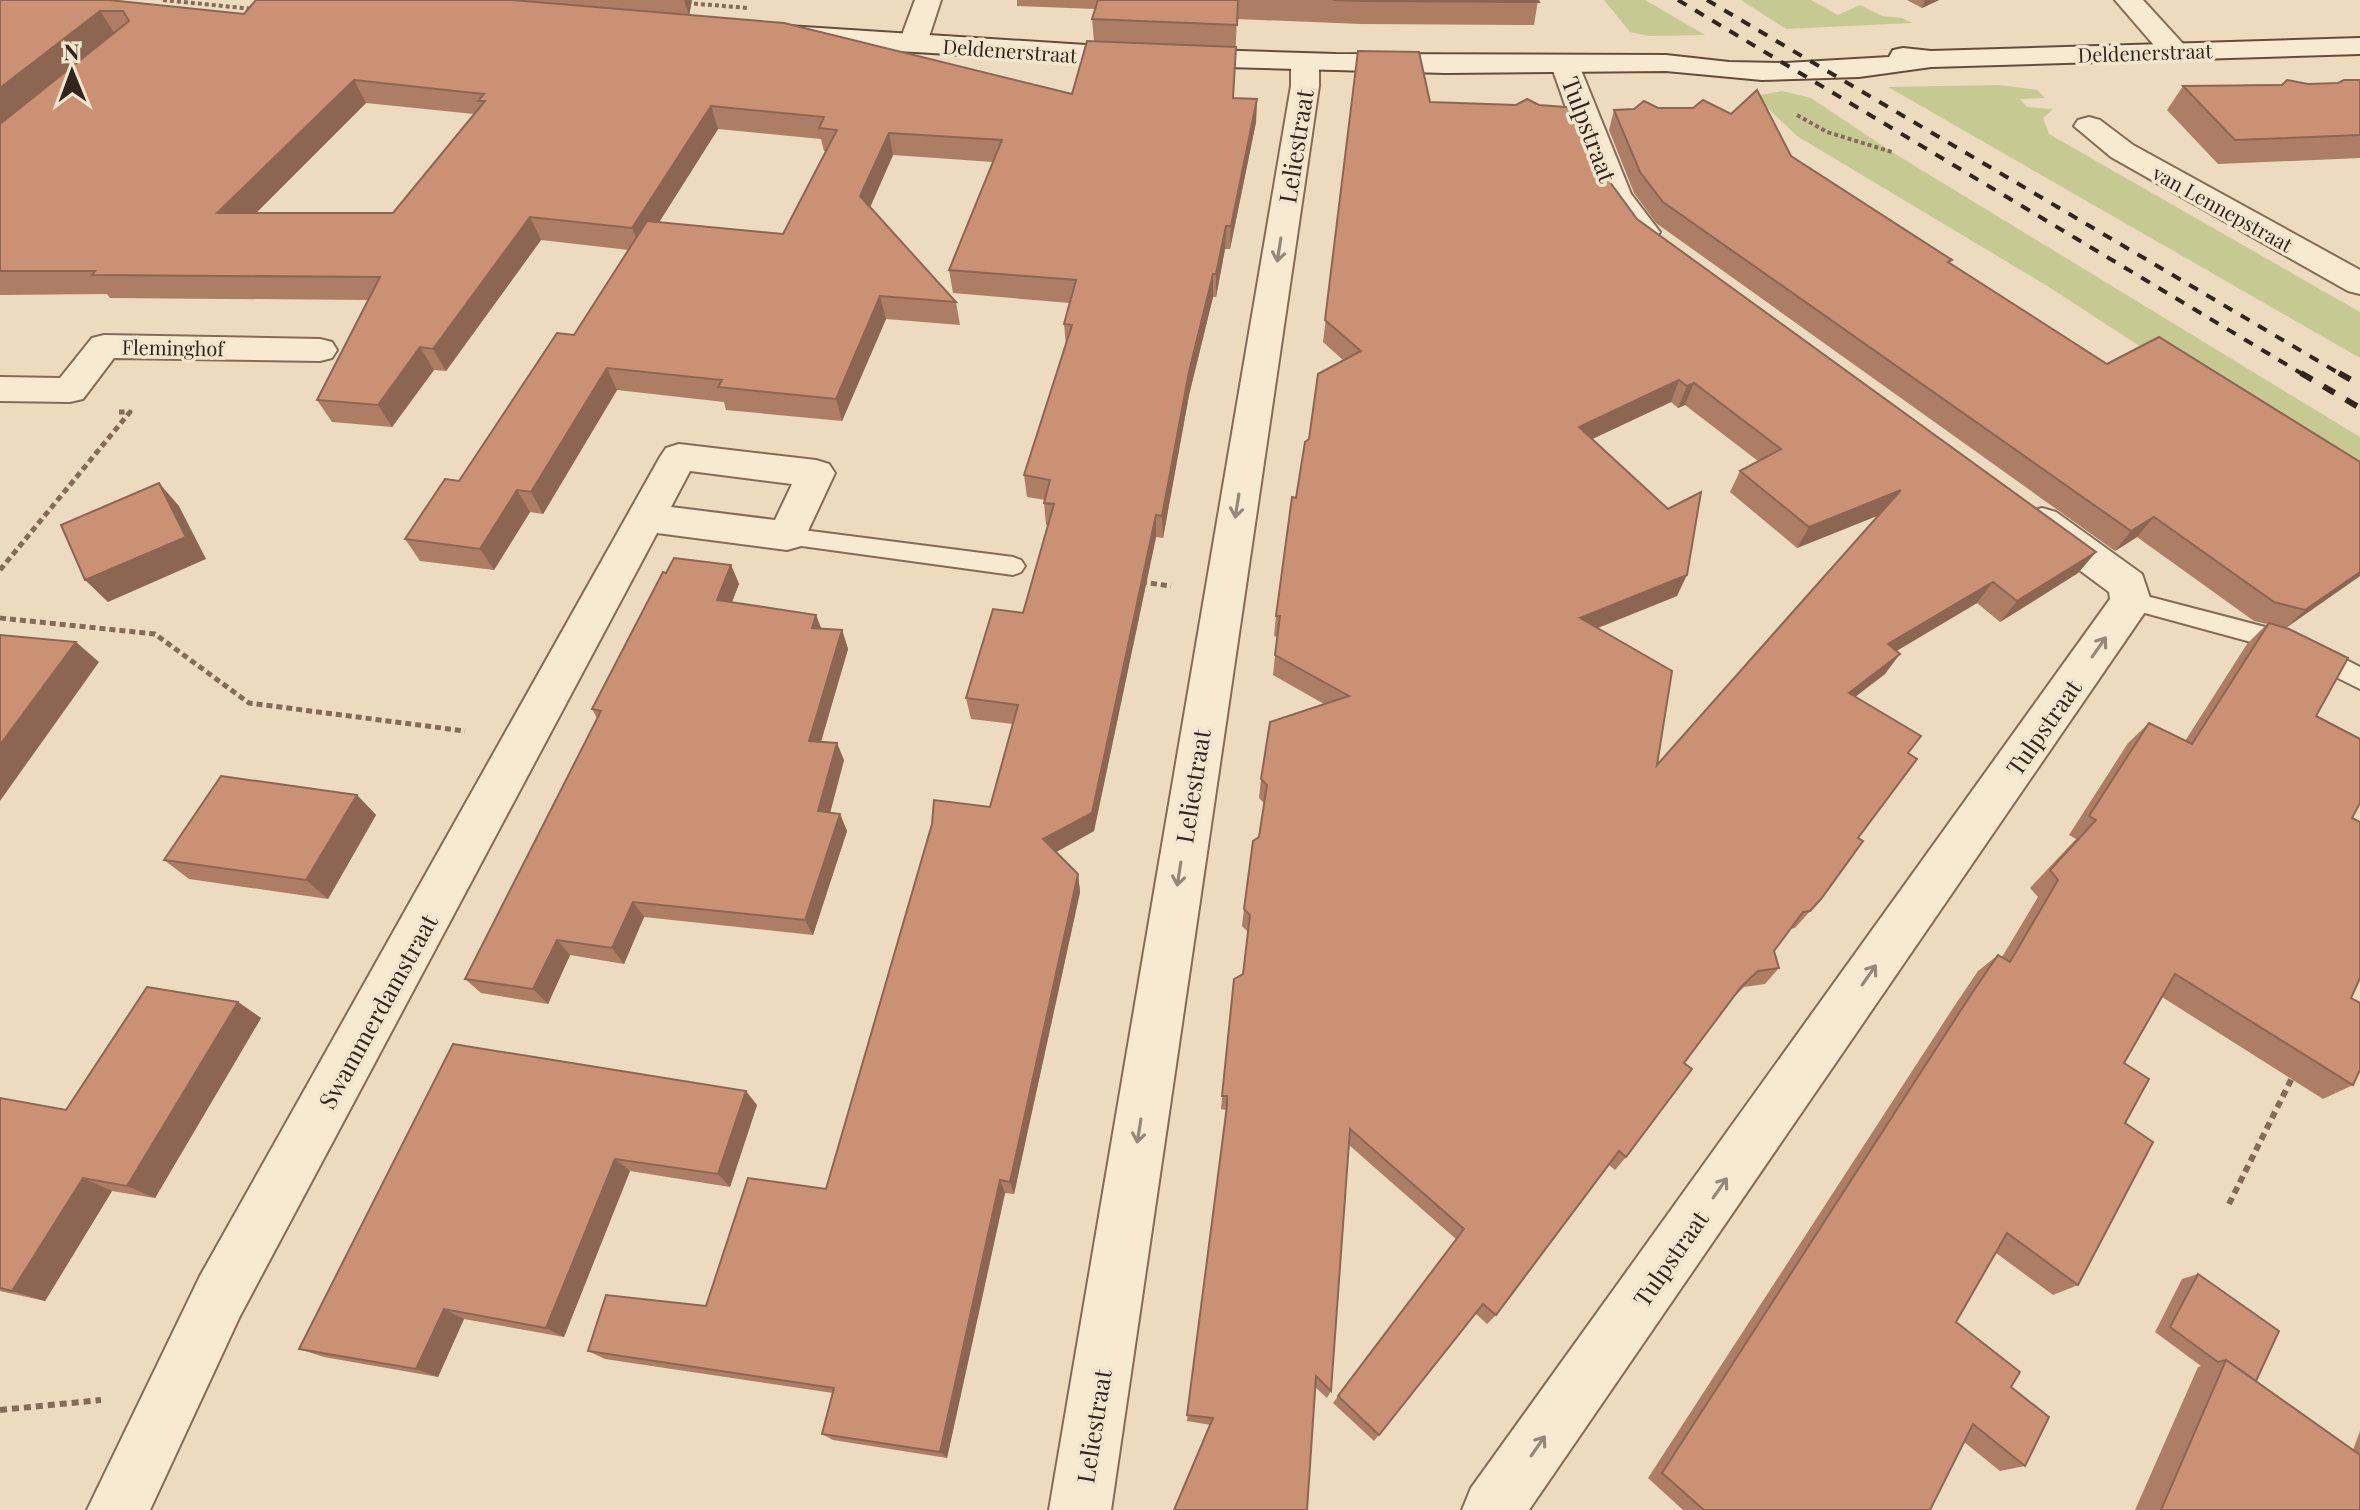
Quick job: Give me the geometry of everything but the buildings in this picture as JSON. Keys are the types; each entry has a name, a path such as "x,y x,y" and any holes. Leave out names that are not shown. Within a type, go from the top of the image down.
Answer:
{"street":[{"path":"913,43 928,0"},
{"path":"2128,0 2175,52"},
{"name":"Deldenerstraat","path":"767,33 1071,54 1305,62 1681,63 1751,71 1880,68 1931,59 2360,46"},
{"name":"Leliestraat","path":"1080,1510 1305,86 1305,62"},
{"name":"Tulpstraat","path":"1565,65 1616,195 1643,232 1682,260"},
{"name":"van Lennepstraat","path":"2089,126 2122,151 2360,284"},
{"name":"Fleminghof","path":"70,390 104,346 320,350"},
{"path":"0,389 70,390"},
{"name":"Swammerdamstraat","path":"118,1510 220,1296 679,457 816,473 787,536"},
{"path":"2016,503 2128,585 2131,601"},
{"path":"646,518 787,536"},
{"name":"Tulpstraat","path":"1493,1510 2131,601"}],"lane":[{"path":"787,536 1013,566"},
{"path":"2131,601 2291,643 2358,674"}],"path":[{"path":"170,9 179,2"},
{"path":"1790,110 1827,132 1892,152"},
{"path":"0,570 130,412 61,412 70,390"},
{"path":"1133,581 1223,593"},
{"path":"0,618 155,634 249,703 526,739"},
{"path":"2229,1204 2300,1064"},
{"path":"0,1410 173,1393"}],"green space":[{"path":"1604,0 1645,0 1705,35 1649,36 1630,32"},
{"path":"1741,0 1811,0 1838,15 1860,5 1882,16 1902,18 1912,23 1786,29"},
{"path":"1999,85 2037,90 2045,98 2020,99 2027,107 2053,109 2043,118 2049,134 2360,312 2360,358 1888,87"},
{"path":"1782,91 1811,98 1892,152 2360,437 2360,490 2049,287 1797,136 1755,96"}],"railway":[{"path":"1678,0 2304,375"},
{"path":"1707,0 2342,375"},
{"path":"2301,373 2360,408"},
{"path":"2339,373 2360,385"}]}
